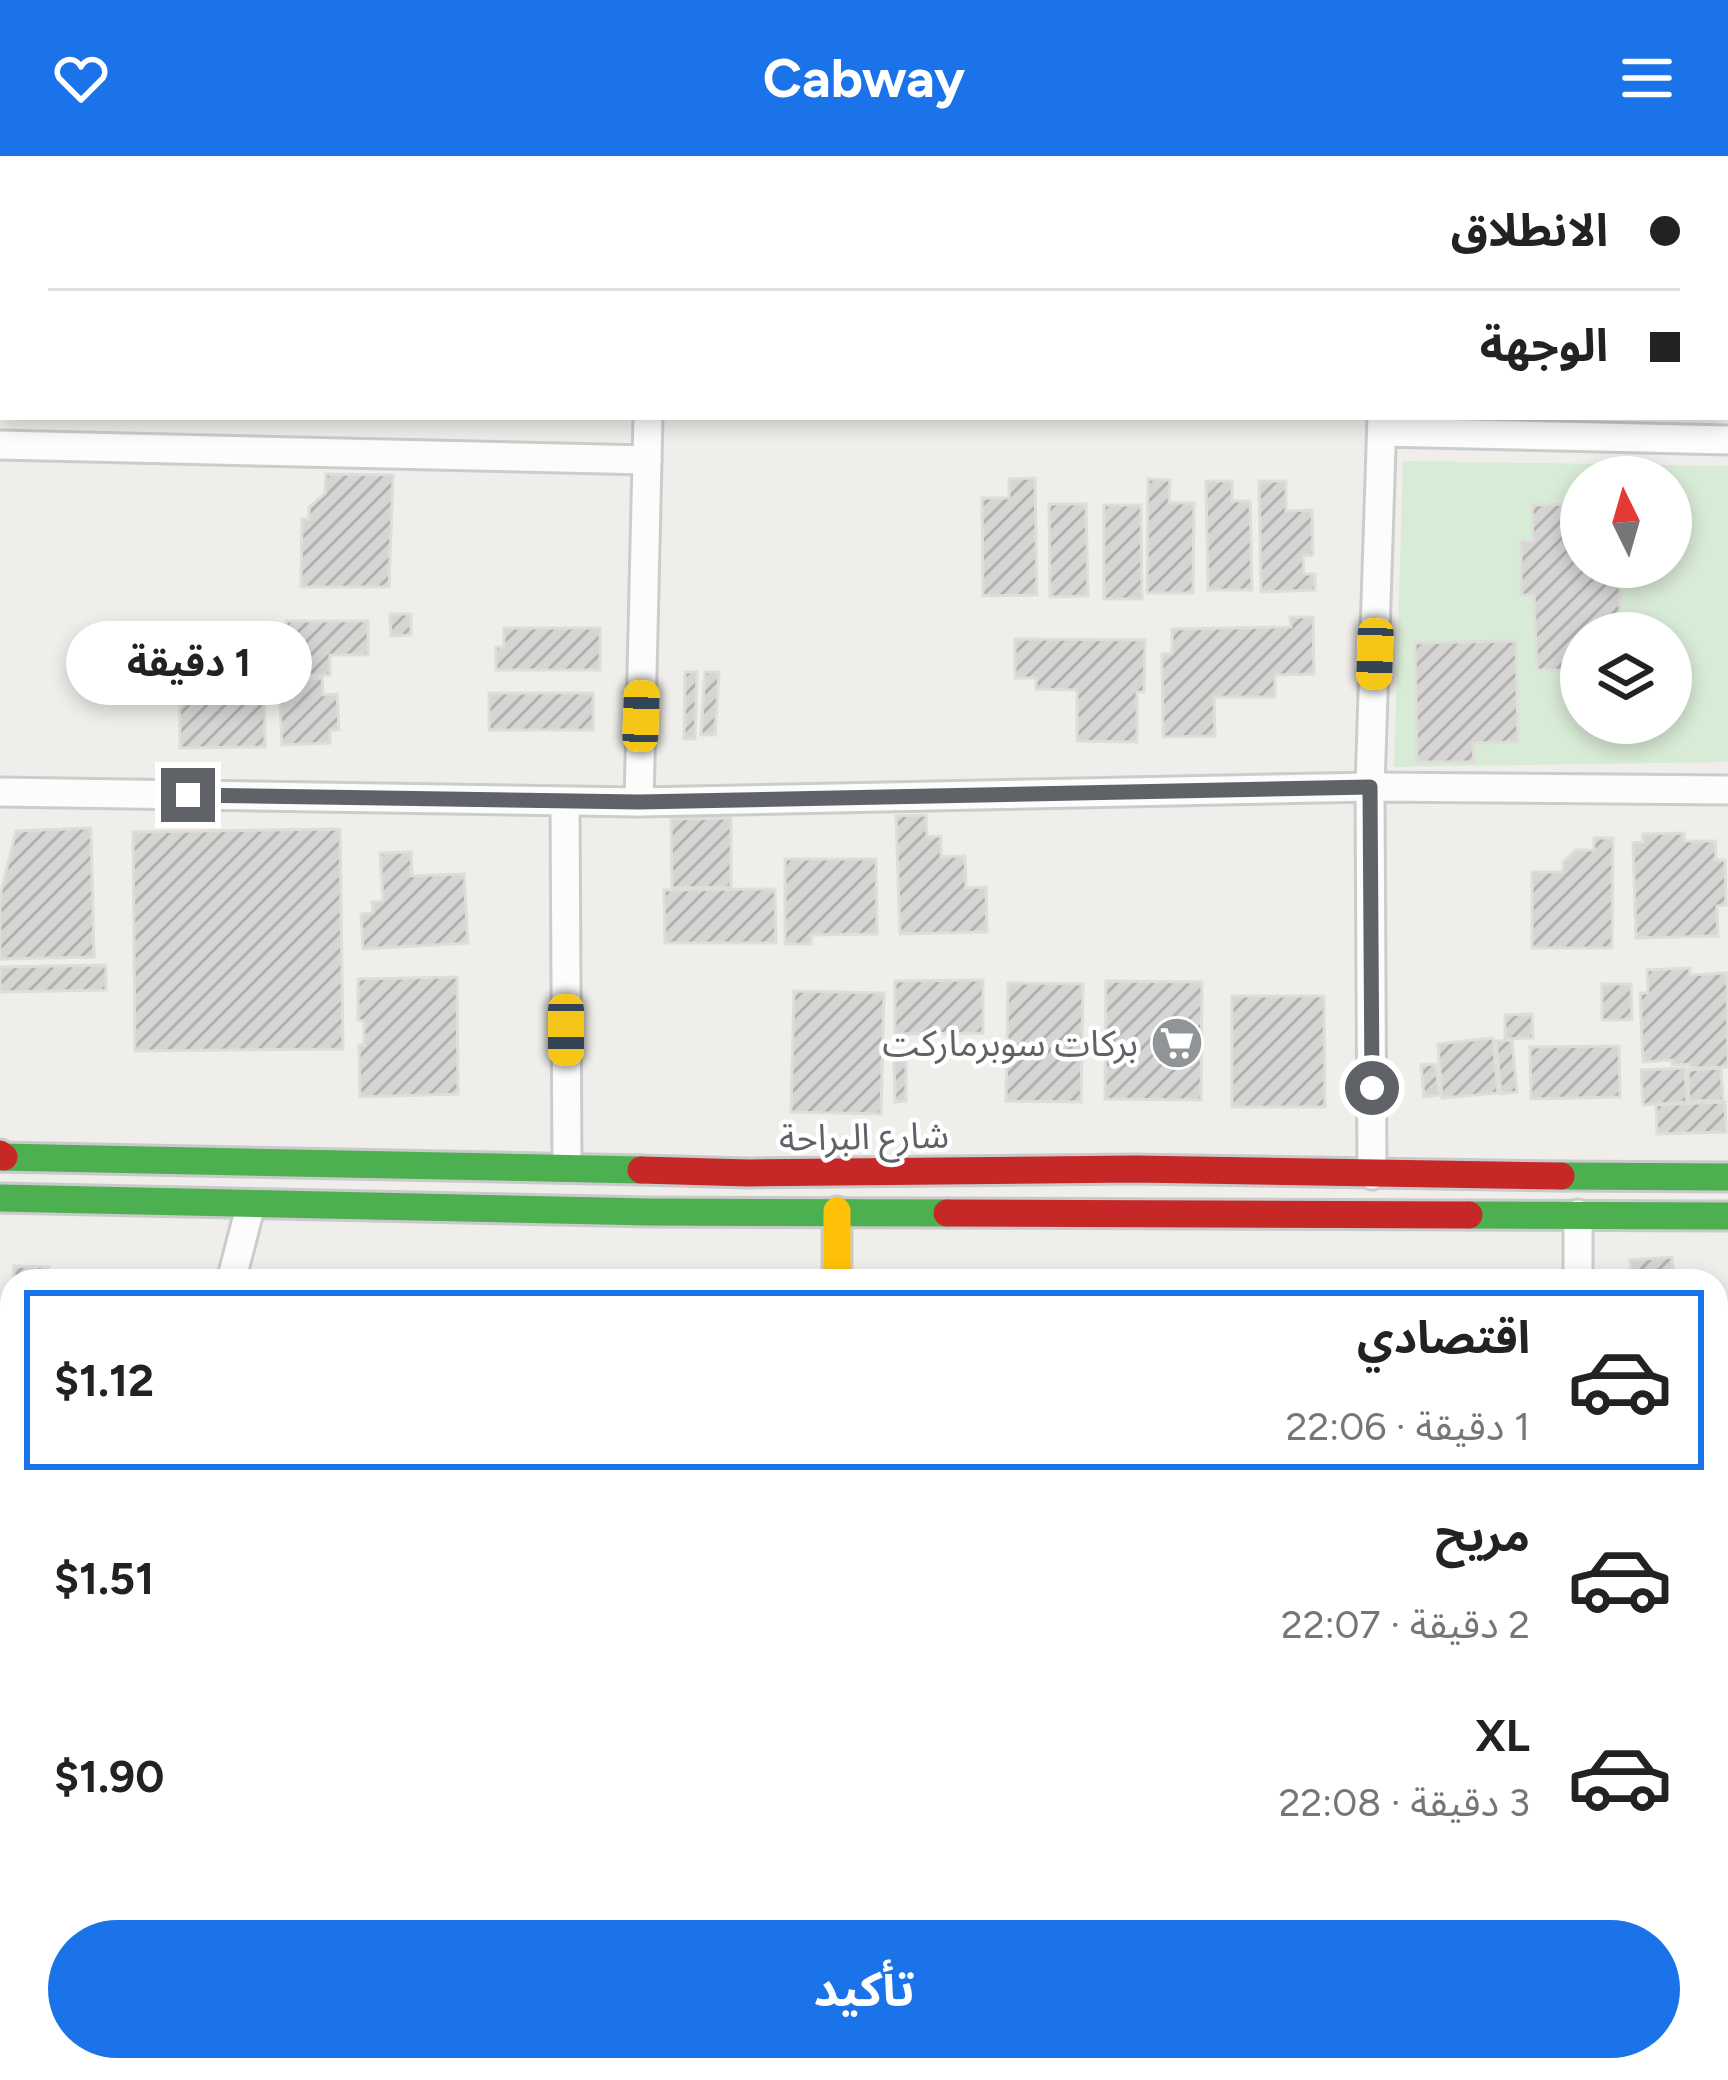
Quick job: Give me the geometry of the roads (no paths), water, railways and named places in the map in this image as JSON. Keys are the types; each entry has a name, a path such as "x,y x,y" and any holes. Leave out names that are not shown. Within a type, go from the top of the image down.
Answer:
{"main road":[{"name":"شارع البراحة","path":"1,1156 749,1173 1135,1169 1728,1177"},
{"name":"شارع البراحة","path":"0,1198 650,1212 1728,1216"},
{"path":"837,1211 837,1269"}],"street":[{"path":"639,802 647,420"},
{"path":"1372,1174 1370,787 1382,425 1728,440"},
{"path":"0,445 647,460"},
{"path":"0,792 639,802 1370,787 1728,790"},
{"path":"565,802 567,1168"},
{"path":"234,1269 251,1204"},
{"path":"1578,1214 1578,1269"}],"place":[{"name":"بركات سوبرماركت","path":"1177,1043"}]}
